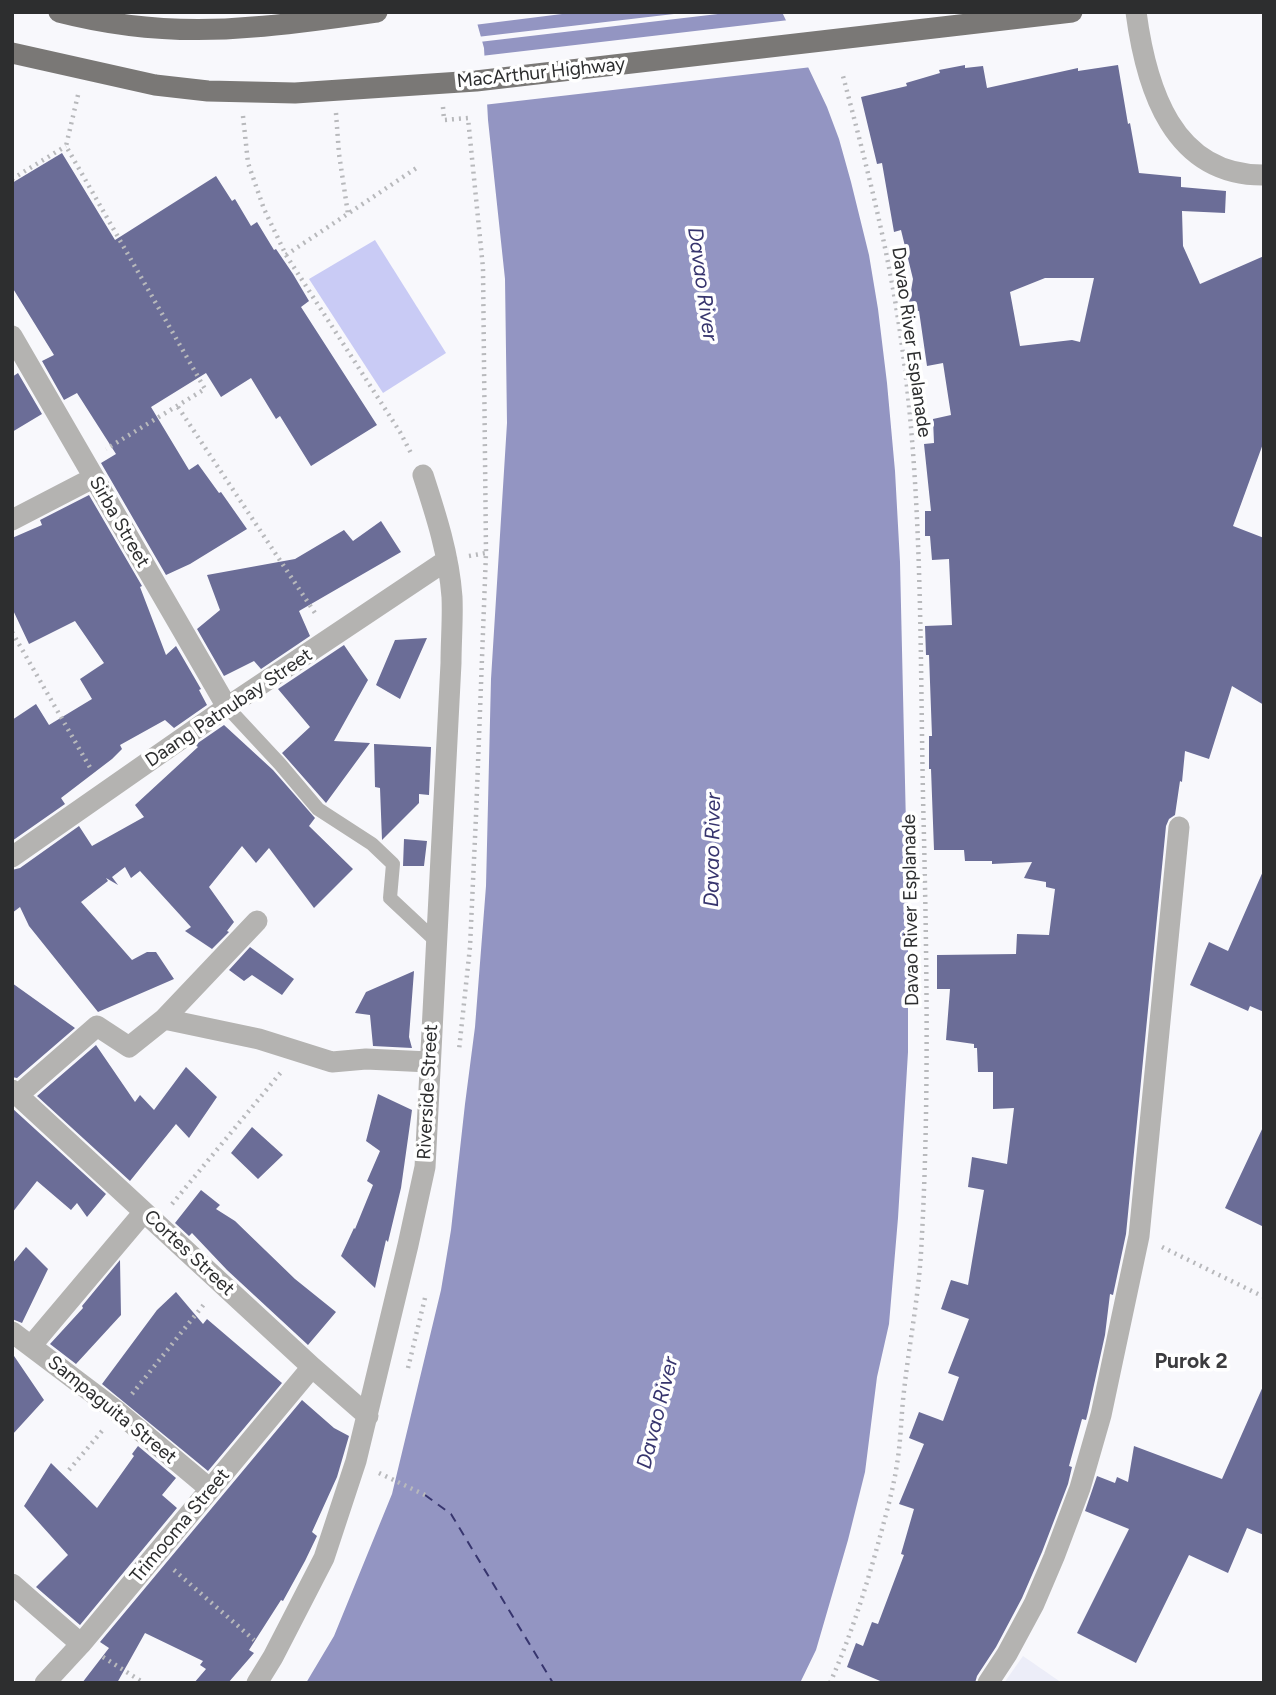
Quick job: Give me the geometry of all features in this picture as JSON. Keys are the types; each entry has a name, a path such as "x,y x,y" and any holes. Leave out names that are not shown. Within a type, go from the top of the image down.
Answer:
{"main road":[{"path":"59,12 87,20 157,28 207,29 250,28 377,12"},
{"name":"MacArthur Highway","path":"12,52 155,85 208,91 295,93 475,81 1072,12"}],"street":[{"path":"1136,12 1145,63 1161,110 1173,129 1201,159 1232,172 1264,176"},
{"name":"Sirba Street","path":"12,336 227,708"},
{"path":"12,520 88,470"},
{"name":"Riverside Street","path":"257,1683 324,1558 356,1461 425,1167 452,598 439,522 423,475"},
{"name":"Daang Patnubay Street","path":"12,857 447,560"},
{"path":"988,1683 1034,1604 1054,1557 1080,1488 1101,1415 1139,1236 1180,827"},
{"path":"15,1092 97,1026 129,1047 164,1019 257,921"},
{"path":"164,1019 260,1039 332,1062 366,1059 429,1062"},
{"name":"Cortes Street","path":"15,1092 368,1416"},
{"path":"31,1346 150,1217"},
{"name":"Sampaguita Street","path":"12,1332 118,1412 210,1489"},
{"name":"Trimooma Street","path":"45,1683 82,1644 312,1367"},
{"path":"12,1584 82,1644"}],"lane":[{"path":"227,708 318,808 372,844 393,864 390,898 436,941"}],"path":[{"name":"Davao River Esplanade","path":"830,1683 867,1584 897,1470 903,1396 921,1255 925,1130 926,915 919,543 914,470 896,308 872,187 843,76"},
{"path":"78,95 66,146 205,389 88,470"},
{"path":"443,105 444,120 468,118"},
{"path":"336,113 348,214"},
{"path":"243,115 248,163 264,209 286,255 400,432"},
{"path":"12,179 66,146"},
{"path":"286,255 418,167"},
{"path":"178,407 332,638"},
{"path":"12,632 67,730 106,792"},
{"path":"150,1217 298,1051"},
{"path":"1139,1236 1264,1297"},
{"path":"69,1470 221,1283"},
{"path":"381,1474 425,1496"},
{"path":"157,1555 273,1657"},
{"path":"82,1644 144,1683"}],"shaded area":[{"path":"375,240 446,353 383,393 309,279"},
{"path":"1023,1656 1062,1683 1004,1683"}],"water":[{"name":"Davao River","path":"474,12 782,12 827,107 839,139 869,255 887,383 900,562 908,914 908,1052 889,1324 877,1377 865,1472 816,1650 800,1683 306,1683 334,1636 392,1494 441,1290 451,1230 475,1027 486,886 491,679 507,423 505,279 488,120 484,48"}],"pier":[{"path":"470,12 578,12 474,25"},
{"path":"691,12 735,12 479,42 477,37"},
{"path":"789,20 812,67 483,105 481,56"}],"building":[{"path":"965,65 965,68 983,66 987,88 1078,68 1078,71 1118,65 1139,173 1181,177 1181,187 1226,191 1225,213 1182,211 1183,246 1200,284 1264,256 1264,441 1233,526 1264,538 1264,705 1232,686 1209,759 1185,751 1175,815 1169,819 1166,826 1126,1234 1113,1295 1110,1294 1105,1335 1086,1420 1082,1419 1069,1466 1072,1467 1068,1484 1042,1552 1022,1598 975,1683 885,1683 847,1667 856,1643 863,1646 872,1622 878,1624 904,1555 901,1554 914,1509 899,1504 924,1444 909,1438 919,1412 943,1421 959,1377 948,1373 969,1319 941,1309 951,1280 968,1285 984,1190 968,1187 972,1157 1007,1164 1014,1108 993,1109 993,1072 978,1072 977,1048 974,1048 974,1044 946,1040 950,989 937,989 937,955 1016,954 1017,934 1049,935 1055,889 1046,887 1046,882 1024,878 1032,862 992,864 992,861 965,861 964,850 934,850 929,769 929,736 932,736 929,655 926,655 925,626 952,625 949,559 932,560 930,536 925,536 925,511 931,511 924,444 934,443 933,419 951,415 943,363 927,366 919,311 908,309 913,279 901,230 894,232 882,163 877,164 861,97 907,86 906,83 940,73 939,70","holes":["1045,278 1094,278 1080,342 1072,340 1020,346 1010,292"]},
{"path":"62,153 115,240 216,176 232,201 235,199 251,226 257,222 293,274 309,301 301,307 377,425 311,466 280,416 276,419 251,378 221,397 206,373 151,407 189,470 198,464 247,529 190,564 166,575 101,463 116,454 77,393 64,400 42,361 54,355 12,287 12,183"},
{"path":"18,373 42,414 12,432 12,377"},
{"path":"89,495 142,586 140,587 166,655 176,646 201,689 199,690 207,705 174,728 165,720 120,745 122,749 112,759 61,798 65,804 12,841 12,720 36,704 49,725 92,699 80,679 104,663 75,621 29,644 12,608 12,538 42,525 40,520"},
{"path":"381,521 401,552 299,611 310,636 261,669 254,661 224,676 197,629 220,610 207,575 295,559 344,530 353,541"},
{"path":"427,638 400,699 376,685 395,640"},
{"path":"344,645 368,680 334,741 370,743 326,803 282,753 310,727 278,689"},
{"path":"224,725 273,770 315,818 309,826 353,869 314,908 269,848 256,863 242,846 209,887 234,922 227,931 229,932 212,949 185,931 191,927 140,871 131,878 125,867 112,877 118,885 106,878 108,881 81,902 132,960 147,952 156,952 174,979 98,1012 29,926 20,907 12,913 12,870 20,868 79,826 92,846 144,817 135,805 198,747 195,745"},
{"path":"374,744 431,747 429,795 419,794 419,803 382,840 380,788 375,787"},
{"path":"404,839 427,841 424,866 403,866"},
{"path":"1264,869 1264,1012 1250,1006 1248,1011 1190,985 1209,942 1228,951"},
{"path":"250,947 294,979 282,995 252,975 244,981 229,970"},
{"path":"414,971 409,1037 412,1048 373,1046 370,1015 355,1013 366,992"},
{"path":"12,983 75,1028 17,1078 12,1077"},
{"path":"96,1045 135,1102 140,1095 154,1110 186,1067 217,1097 189,1138 176,1124 130,1181 37,1096"},
{"path":"378,1094 412,1110 401,1188 375,1288 341,1256 373,1185 367,1181 380,1151 366,1141"},
{"path":"12,1108 106,1194 87,1217 77,1203 71,1210 37,1181 12,1213"},
{"path":"1264,1125 1264,1227 1225,1208"},
{"path":"252,1127 283,1155 258,1179 231,1153"},
{"path":"201,1190 220,1205 216,1209 235,1221 295,1279 336,1312 308,1345 227,1270 192,1233 189,1236 175,1223"},
{"path":"26,1247 48,1269 22,1323 12,1319 12,1264"},
{"path":"120,1260 121,1315 76,1364 50,1344 83,1308"},
{"path":"176,1292 203,1324 207,1319 282,1383 208,1471 102,1384 157,1310"},
{"path":"12,1353 44,1400 12,1435"},
{"path":"1264,1384 1264,1535 1247,1528 1228,1573 1189,1555 1136,1663 1077,1633 1129,1529 1085,1511 1097,1476 1115,1483 1117,1477 1128,1482 1134,1446 1222,1479"},
{"path":"302,1400 334,1428 349,1436 337,1477 312,1532 317,1536 283,1601 281,1600 249,1650 254,1653 228,1683 194,1683 206,1669 200,1665 203,1661 145,1633 117,1683 82,1683 109,1648 100,1642"},
{"path":"138,1446 176,1478 162,1495 177,1508 80,1625 36,1587 68,1555 24,1506 51,1463 97,1508 134,1456 132,1454"}],"ferry route":[{"path":"425,1495 451,1514 553,1683"}],"district":[{"name":"Purok 2","path":"1191,1362"}]}
